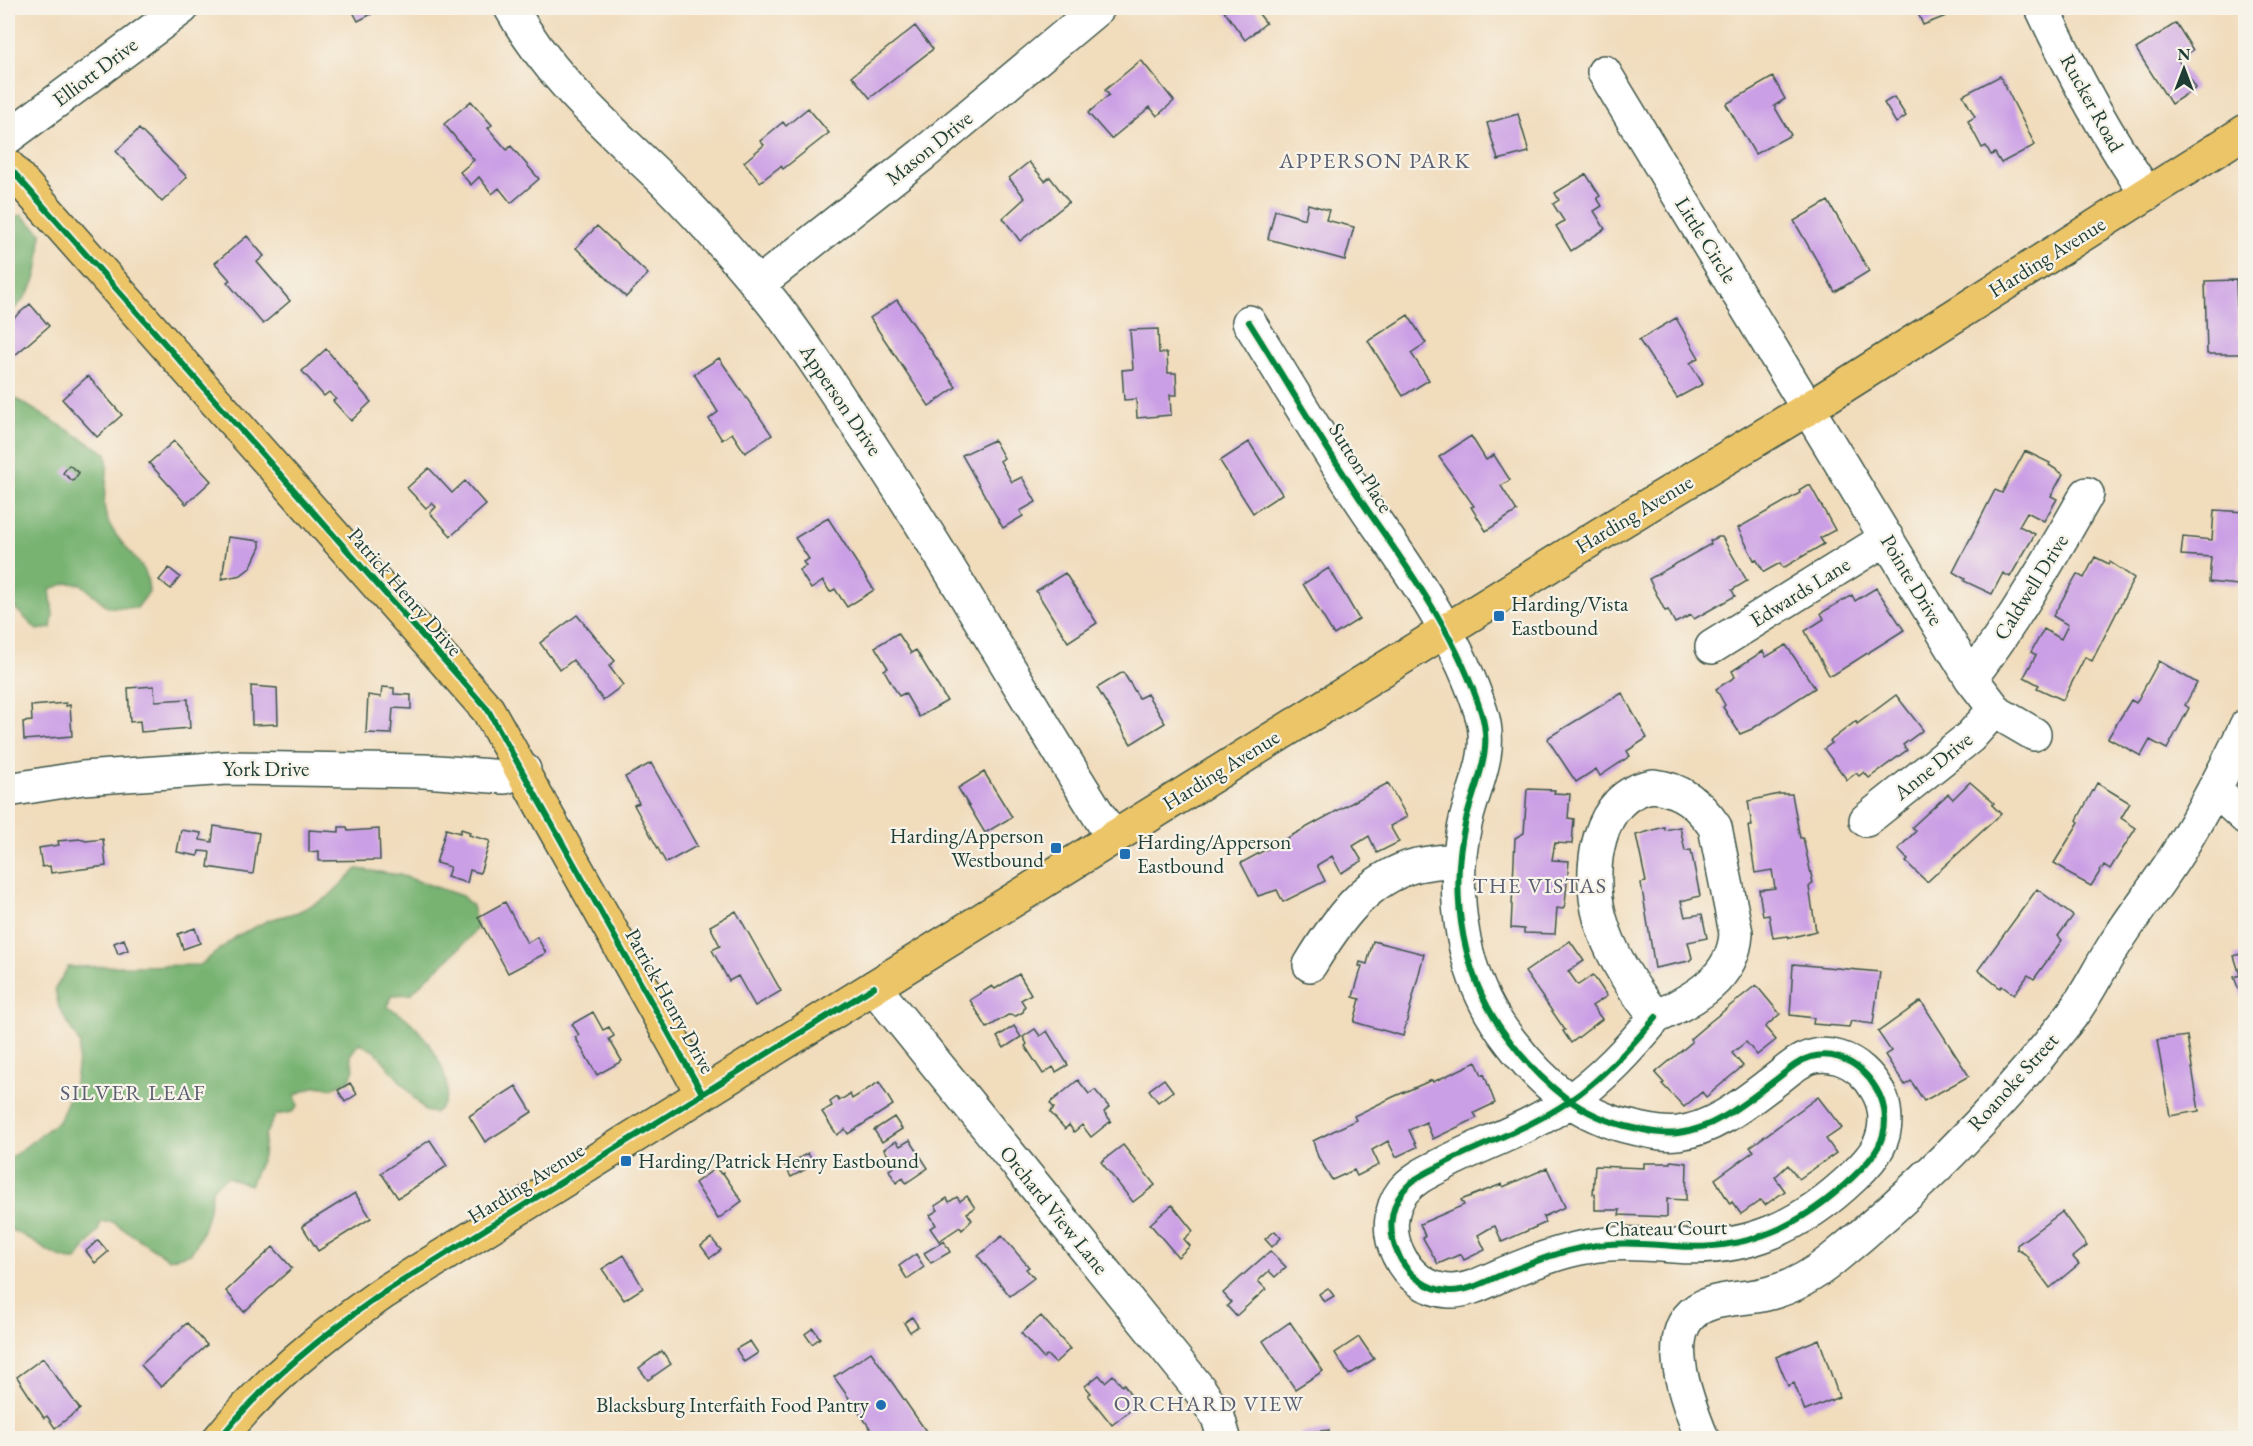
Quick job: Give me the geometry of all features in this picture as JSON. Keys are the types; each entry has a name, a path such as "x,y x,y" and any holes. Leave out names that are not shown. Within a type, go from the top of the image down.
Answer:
{"main road":[{"name":"Harding Avenue","path":"220,1438 285,1370 346,1318 433,1261 1445,631 1809,408 2246,131"},
{"name":"Patrick Henry Drive","path":"8,166 488,710 524,770 702,1093"}],"street":[{"name":"Elliott Drive","path":"8,137 182,8"},
{"name":"Apperson Drive","path":"511,8 536,50 562,81 618,140 696,213 796,335 885,466 959,583 1113,837"},
{"name":"Mason Drive","path":"757,285 922,155 1098,8"},
{"name":"Rucker Road","path":"2042,8 2117,151 2132,174 2140,180 2147,194"},
{"name":"Little Circle","path":"1604,72 1809,408"},
{"name":"Sutton Place","path":"1249,322 1445,631 1466,672 1485,726 1485,760 1467,816 1459,860"},
{"name":"Pointe Drive","path":"1809,408 1971,678 1995,709 2015,724 2034,734"},
{"name":"Caldwell Drive","path":"1971,678 1999,641 2038,581 2087,494"},
{"name":"Edwards Lane","path":"1712,647 1887,538"},
{"name":"Anne Drive","path":"1866,820 1970,737 1995,709"},
{"name":"Roanoke Street","path":"1702,1438 1684,1387 1678,1354 1681,1331 1688,1318 1707,1304 1771,1293 1817,1271 1862,1234 1949,1153 2018,1080 2070,1018 2118,938 2181,847 2246,726"},
{"name":"York Drive","path":"8,790 83,778 227,768 424,771 505,777 524,770"},
{"path":"1569,1101 1609,1068 1656,1017 1694,998 1727,967 1736,946 1736,933 1715,827 1705,813 1682,794 1653,786 1634,790 1615,806 1601,834 1596,868 1600,918 1611,948 1632,985 1656,1017"},
{"path":"2214,789 2246,818"},
{"path":"1310,965 1333,928 1368,891 1407,868 1459,860"},
{"name":"Chateau Court","path":"1459,860 1458,890 1461,926 1476,982 1505,1035 1531,1068 1569,1101 1619,1125 1653,1132 1682,1133 1713,1123 1802,1060 1824,1055 1850,1062 1870,1080 1884,1110 1885,1131 1874,1156 1833,1196 1800,1219 1772,1234 1735,1243 1698,1246 1622,1243 1584,1247 1540,1259 1462,1291 1431,1288 1413,1276 1397,1252 1391,1230 1395,1204 1403,1191 1421,1176 1530,1124 1569,1101"},
{"name":"Orchard View Lane","path":"873,987 1200,1390 1218,1417 1224,1438"}],"green space":[{"path":"21,215 41,232 40,257 35,278 26,297 8,314 8,219"},
{"path":"8,394 106,453 105,513 115,534 140,564 147,577 149,592 137,608 108,607 81,584 68,583 50,589 53,615 51,628 37,630 14,607 8,607"},
{"path":"357,869 400,875 462,896 472,906 477,928 470,937 411,994 391,995 388,1007 416,1027 441,1065 447,1092 443,1104 434,1113 425,1111 376,1052 359,1043 350,1055 354,1069 350,1080 332,1088 315,1086 295,1095 298,1106 292,1112 276,1115 265,1135 263,1156 250,1185 227,1177 213,1187 206,1222 191,1253 169,1259 113,1222 101,1222 98,1231 76,1260 67,1259 8,1229 8,1160 60,1120 75,1082 80,1044 59,1008 55,989 68,967 200,965 237,936 269,920 298,912 327,898"}],"building":[{"path":"351,8 393,8 383,13 381,9 358,21"},
{"path":"1222,8 1257,8 1255,9 1266,23 1245,40"},
{"path":"1916,8 1949,8 1951,14 1923,25"},
{"path":"2176,23 2193,50 2178,60 2196,88 2171,104 2136,49"},
{"path":"915,26 933,49 870,98 852,76"},
{"path":"1141,60 1174,101 1157,116 1150,107 1111,139 1088,113 1109,95 1105,90"},
{"path":"2000,76 2035,145 2001,163 1995,153 1991,155 1986,146 1982,148 1968,121 1975,117 1963,95"},
{"path":"1773,77 1785,99 1774,106 1791,135 1755,154 1726,104"},
{"path":"1894,97 1906,116 1896,123 1884,103"},
{"path":"471,101 492,125 488,128 507,150 511,146 539,179 511,203 499,188 492,194 479,177 471,185 460,172 474,160 444,124"},
{"path":"808,108 829,133 783,169 781,166 760,182 744,162 764,145 760,141 783,122 786,126"},
{"path":"1518,114 1529,152 1498,160 1487,123"},
{"path":"139,129 187,177 162,202 116,151"},
{"path":"1029,162 1045,181 1050,177 1069,202 1020,241 1003,218 1025,198 1009,178"},
{"path":"1586,174 1600,196 1597,198 1602,206 1594,211 1605,229 1571,251 1556,226 1564,221 1553,204 1559,200 1555,193"},
{"path":"1828,201 1869,271 1835,292 1794,221"},
{"path":"1308,204 1329,210 1326,220 1354,227 1345,260 1268,239 1275,210 1305,219"},
{"path":"597,226 648,274 626,297 576,248"},
{"path":"247,236 264,256 257,262 290,301 263,324 227,282 230,280 215,263"},
{"path":"2236,280 2238,336 2244,336 2245,354 2207,354 2205,281"},
{"path":"897,300 956,387 929,406 870,318"},
{"path":"30,304 49,326 8,361 8,323"},
{"path":"1408,315 1426,343 1411,353 1429,380 1403,396 1368,341"},
{"path":"1676,318 1699,358 1690,363 1703,384 1677,398 1639,340"},
{"path":"1158,329 1159,353 1167,353 1168,373 1176,373 1177,395 1170,395 1171,415 1137,418 1136,399 1124,400 1122,370 1133,369 1130,330"},
{"path":"326,349 371,402 351,421 333,401 336,399 329,392 324,396 302,371"},
{"path":"719,358 772,435 745,453 732,433 722,440 709,419 718,412 694,374"},
{"path":"88,376 122,415 97,437 62,399"},
{"path":"1471,436 1486,460 1494,455 1510,480 1501,486 1517,511 1486,531 1471,507 1474,506 1439,457"},
{"path":"994,440 1004,458 1000,461 1012,482 1022,477 1036,502 1020,511 1023,516 1003,528 962,455"},
{"path":"174,441 211,481 186,504 149,463"},
{"path":"1249,442 1282,494 1253,513 1220,461"},
{"path":"2025,451 2050,463 2049,465 2063,474 2051,496 2057,499 2044,521 2027,512 2019,526 2035,534 2010,577 2003,573 1992,594 1964,581 1965,579 1953,572 1995,490 2002,493"},
{"path":"69,465 79,473 73,481 63,473"},
{"path":"429,468 452,493 465,481 486,505 451,536 430,513 436,507 432,503 426,508 407,488"},
{"path":"1810,485 1835,530 1820,538 1824,544 1783,568 1780,563 1764,572 1756,559 1754,560 1738,528 1800,493 1799,490"},
{"path":"2214,510 2245,512 2238,585 2209,582 2211,557 2181,555 2183,537 2212,540"},
{"path":"828,518 874,590 847,607 835,589 830,592 823,581 811,589 799,570 806,566 803,562 809,559 795,538"},
{"path":"228,537 260,541 260,547 250,568 241,575 222,579"},
{"path":"1722,537 1747,581 1732,590 1735,596 1694,619 1691,615 1675,623 1668,610 1665,611 1649,579 1711,544 1710,541"},
{"path":"2095,557 2109,564 2110,562 2134,578 2092,661 2085,657 2063,700 2037,688 2039,685 2024,677 2036,655 2031,652 2044,629 2061,639 2068,625 2053,616 2077,574 2084,578"},
{"path":"169,568 180,577 171,589 159,580"},
{"path":"1329,568 1359,619 1334,635 1303,584"},
{"path":"1065,573 1097,623 1068,642 1036,591"},
{"path":"1876,588 1904,630 1833,675 1829,675 1805,631 1824,619 1821,613 1852,595 1855,601"},
{"path":"577,615 615,661 609,666 623,685 603,700 573,660 560,670 540,643"},
{"path":"898,633 911,653 916,650 947,701 919,717 905,693 899,696 884,670 888,668 875,647"},
{"path":"1786,645 1815,688 1752,729 1740,734 1723,707 1725,705 1716,689 1735,677 1732,671 1763,651 1766,657"},
{"path":"2159,661 2197,683 2185,705 2189,708 2167,749 2150,740 2141,756 2108,738 2131,700 2136,703"},
{"path":"1123,672 1139,698 1147,694 1165,723 1131,744 1097,688"},
{"path":"154,686 155,701 188,699 190,728 141,732 140,721 130,722 128,688"},
{"path":"251,686 277,688 278,724 252,725"},
{"path":"382,687 394,688 394,694 411,695 411,709 393,708 391,734 366,733 368,695 381,697"},
{"path":"1622,693 1647,738 1627,751 1630,756 1600,776 1596,769 1576,782 1548,740 1549,737"},
{"path":"1896,695 1923,730 1903,745 1907,750 1869,778 1864,772 1859,776 1856,773 1847,780 1824,749 1832,743 1830,741 1856,721 1857,724"},
{"path":"66,703 66,706 70,705 72,736 24,740 23,722 32,721 31,706"},
{"path":"651,763 697,846 666,863 634,805 639,803 625,777"},
{"path":"984,772 1012,817 985,833 958,788"},
{"path":"1970,782 1994,803 1992,805 2001,814 1927,882 1906,862 1908,860 1898,849 1916,831 1912,827 1948,794 1953,799"},
{"path":"1388,783 1407,817 1390,826 1399,842 1377,853 1369,836 1353,846 1362,861 1341,873 1332,856 1317,865 1325,881 1283,902 1277,890 1258,896 1241,863"},
{"path":"2097,783 2130,803 2121,818 2136,828 2110,869 2104,865 2091,886 2065,872 2066,870 2054,863 2079,822 2077,820"},
{"path":"1527,789 1555,790 1554,793 1570,794 1568,818 1574,819 1572,844 1555,843 1552,860 1569,861 1565,904 1563,909 1557,908 1555,934 1524,933 1524,929 1511,928 1515,838 1524,833"},
{"path":"1779,794 1792,794 1800,838 1803,838 1813,883 1809,887 1816,931 1789,938 1788,936 1773,938 1769,915 1763,916 1759,890 1775,888 1772,870 1755,873 1748,826 1752,826 1748,801"},
{"path":"214,826 259,833 253,874 208,867 210,852 199,851 198,856 177,852 181,830 201,833 200,840 212,842"},
{"path":"339,827 347,827 348,831 379,829 380,860 319,861 319,851 309,852 309,830 339,832"},
{"path":"1664,827 1665,830 1680,827 1685,851 1691,850 1700,896 1681,901 1685,917 1702,914 1707,938 1688,942 1692,958 1689,961 1655,968 1641,883 1646,882 1636,835"},
{"path":"446,829 460,833 461,829 470,832 469,835 490,841 480,873 470,870 467,883 447,877 450,867 436,863"},
{"path":"80,839 86,841 103,839 106,866 51,873 50,866 42,867 39,848 59,845 58,841"},
{"path":"2037,889 2073,916 2058,936 2062,940 2034,979 2028,975 2014,995 2002,986 2000,988 1978,970"},
{"path":"505,902 527,943 537,937 546,953 508,973 478,917"},
{"path":"736,911 781,991 755,1006 738,976 729,981 712,950 720,946 710,926"},
{"path":"195,928 200,943 183,949 178,934"},
{"path":"124,939 128,950 118,954 114,943"},
{"path":"1373,941 1424,954 1403,1036 1354,1022 1360,999 1353,997 1362,966 1359,966 1360,962 1367,964"},
{"path":"1570,941 1584,961 1568,971 1578,985 1593,975 1607,996 1592,1006 1602,1019 1571,1043 1563,1031 1565,1030 1525,972"},
{"path":"2246,952 2245,1006 2234,977 2240,975 2234,956"},
{"path":"1793,964 1880,972 1873,1024 1851,1021 1849,1027 1813,1024 1814,1018 1790,1015"},
{"path":"1019,974 1031,994 1021,1000 1025,1006 1023,1012 1016,1016 1008,1015 987,1028 970,1000 992,986 995,989"},
{"path":"1756,985 1780,1014 1765,1027 1776,1040 1757,1055 1746,1042 1732,1053 1743,1066 1706,1097 1702,1092 1684,1107 1662,1084 1664,1083 1655,1073 1692,1042 1690,1039"},
{"path":"1921,1001 1969,1076 1924,1101 1911,1081 1905,1085 1885,1055 1891,1051 1878,1032"},
{"path":"593,1012 603,1030 609,1027 614,1036 609,1039 622,1061 597,1075 575,1037 579,1035 572,1024"},
{"path":"1014,1026 1021,1037 1004,1048 997,1037"},
{"path":"1035,1029 1040,1036 1047,1031 1068,1065 1056,1072 1053,1067 1043,1074 1025,1046 1027,1044 1023,1037"},
{"path":"2187,1036 2199,1111 2170,1116 2157,1040"},
{"path":"1476,1062 1482,1075 1484,1074 1495,1103 1474,1113 1477,1118 1433,1139 1426,1122 1409,1130 1417,1147 1396,1157 1388,1141 1372,1150 1379,1165 1357,1176 1354,1170 1332,1180 1318,1157 1313,1141 1356,1120 1354,1116 1393,1097"},
{"path":"1164,1079 1173,1091 1158,1102 1149,1090"},
{"path":"1078,1080 1089,1094 1095,1090 1109,1107 1104,1112 1111,1121 1091,1137 1082,1125 1074,1132 1069,1125 1065,1129 1050,1112 1054,1108 1050,1103"},
{"path":"879,1082 893,1105 848,1134 845,1129 837,1135 822,1112 832,1106 830,1102 837,1097 839,1101 850,1094 852,1099"},
{"path":"350,1083 357,1094 345,1102 338,1090"},
{"path":"516,1086 532,1112 485,1142 469,1116"},
{"path":"1818,1097 1842,1128 1826,1139 1836,1153 1799,1179 1788,1165 1775,1177 1785,1191 1765,1205 1761,1200 1741,1214 1732,1202 1730,1204 1715,1179 1754,1151 1750,1147"},
{"path":"894,1117 902,1129 882,1142 874,1130"},
{"path":"430,1140 447,1166 398,1198 381,1173"},
{"path":"910,1140 928,1168 906,1183 903,1178 896,1183 889,1170 895,1166 884,1149 896,1141 900,1146"},
{"path":"1123,1145 1155,1185 1133,1202 1101,1162"},
{"path":"808,1153 814,1165 791,1177 785,1166"},
{"path":"1671,1161 1687,1163 1686,1200 1667,1199 1667,1217 1619,1215 1620,1210 1595,1210 1595,1194 1593,1194 1595,1166 1644,1168 1644,1163 1671,1163"},
{"path":"716,1168 721,1174 723,1173 742,1201 718,1219 695,1183"},
{"path":"1547,1168 1565,1207 1543,1217 1545,1223 1502,1242 1495,1226 1490,1228 1478,1235 1485,1250 1464,1260 1461,1254 1438,1264 1423,1238 1425,1236 1420,1224 1464,1205 1461,1200 1502,1184 1503,1187"},
{"path":"355,1193 371,1218 318,1251 302,1226"},
{"path":"967,1196 975,1208 967,1213 972,1220 962,1230 960,1227 939,1241 930,1228 936,1225 930,1215 938,1210 935,1206 947,1198 949,1202 957,1197 960,1201"},
{"path":"1172,1205 1193,1231 1184,1239 1190,1246 1178,1257 1150,1224"},
{"path":"2062,1212 2087,1246 2073,1257 2079,1264 2050,1288 2025,1254 2017,1249 2017,1245"},
{"path":"1275,1231 1281,1238 1272,1247 1265,1239"},
{"path":"1002,1236 1029,1267 1026,1269 1034,1278 1010,1296 978,1256"},
{"path":"711,1238 721,1250 710,1258 701,1246"},
{"path":"98,1240 108,1252 95,1263 86,1251"},
{"path":"944,1241 950,1252 931,1263 924,1253"},
{"path":"273,1247 292,1268 244,1312 226,1291"},
{"path":"1270,1251 1286,1267 1275,1277 1269,1271 1258,1281 1266,1289 1236,1316 1227,1306 1231,1302 1223,1293"},
{"path":"916,1254 924,1267 907,1279 899,1266"},
{"path":"624,1255 643,1288 624,1300 602,1269"},
{"path":"1328,1288 1334,1296 1324,1302 1319,1294"},
{"path":"1041,1316 1070,1349 1055,1363 1047,1355 1043,1358 1021,1333"},
{"path":"912,1317 918,1326 910,1332 904,1323"},
{"path":"1290,1322 1323,1371 1295,1389 1263,1341"},
{"path":"187,1323 207,1345 161,1387 141,1365"},
{"path":"813,1328 820,1338 812,1344 805,1334"},
{"path":"1359,1337 1374,1359 1349,1375 1335,1353"},
{"path":"1819,1339 1839,1397 1805,1411 1794,1383 1788,1386 1776,1357"},
{"path":"750,1341 758,1353 744,1362 736,1349"},
{"path":"662,1351 671,1364 648,1380 639,1368"},
{"name":"Blacksburg Interfaith Food Pantry","path":"871,1352 928,1434 921,1438 877,1438 834,1377"},
{"path":"43,1358 80,1409 55,1428 47,1416 44,1418 17,1377"},
{"path":"1099,1375 1105,1382 1113,1375 1122,1386 1124,1384 1137,1405 1112,1425 1088,1395 1091,1393 1085,1386"},
{"path":"1329,1430 1330,1438 1301,1438 1300,1433"}],"cycle path":[{"path":"8,166 488,710 702,1093"},
{"path":"1249,322 1346,478 1438,616 1472,687 1481,712 1485,741 1482,767 1466,820 1461,849 1459,907 1463,936 1480,991 1510,1041 1549,1085 1564,1096 1580,1107 1596,1116 1634,1128 1672,1133 1704,1126 1741,1106 1796,1064 1811,1057 1825,1055 1845,1060 1866,1075 1881,1099 1884,1109 1882,1138 1868,1162 1834,1194 1814,1209 1772,1232 1726,1245 1701,1247 1619,1244 1575,1249 1553,1255 1476,1286 1456,1291 1433,1288 1418,1280 1398,1254 1391,1230 1395,1206 1403,1191 1431,1170 1525,1126 1568,1102 1580,1093 1592,1083 1615,1062 1656,1017"},
{"path":"220,1438 256,1397 296,1360 383,1293 874,987"}],"place":[{"name":"Harding/Vista Eastbound","path":"1499,616"},
{"name":"Harding/Apperson Westbound","path":"1056,848"},
{"name":"Harding/Apperson Eastbound","path":"1125,854"},
{"name":"Harding/Patrick Henry Eastbound","path":"626,1161"},
{"name":"Blacksburg Interfaith Food Pantry","path":"881,1405"}],"district":[{"name":"APPERSON PARK","path":"1375,160"},
{"name":"THE VISTAS","path":"1540,885"},
{"name":"SILVER LEAF","path":"133,1092"},
{"name":"ORCHARD VIEW","path":"1209,1403"}]}
